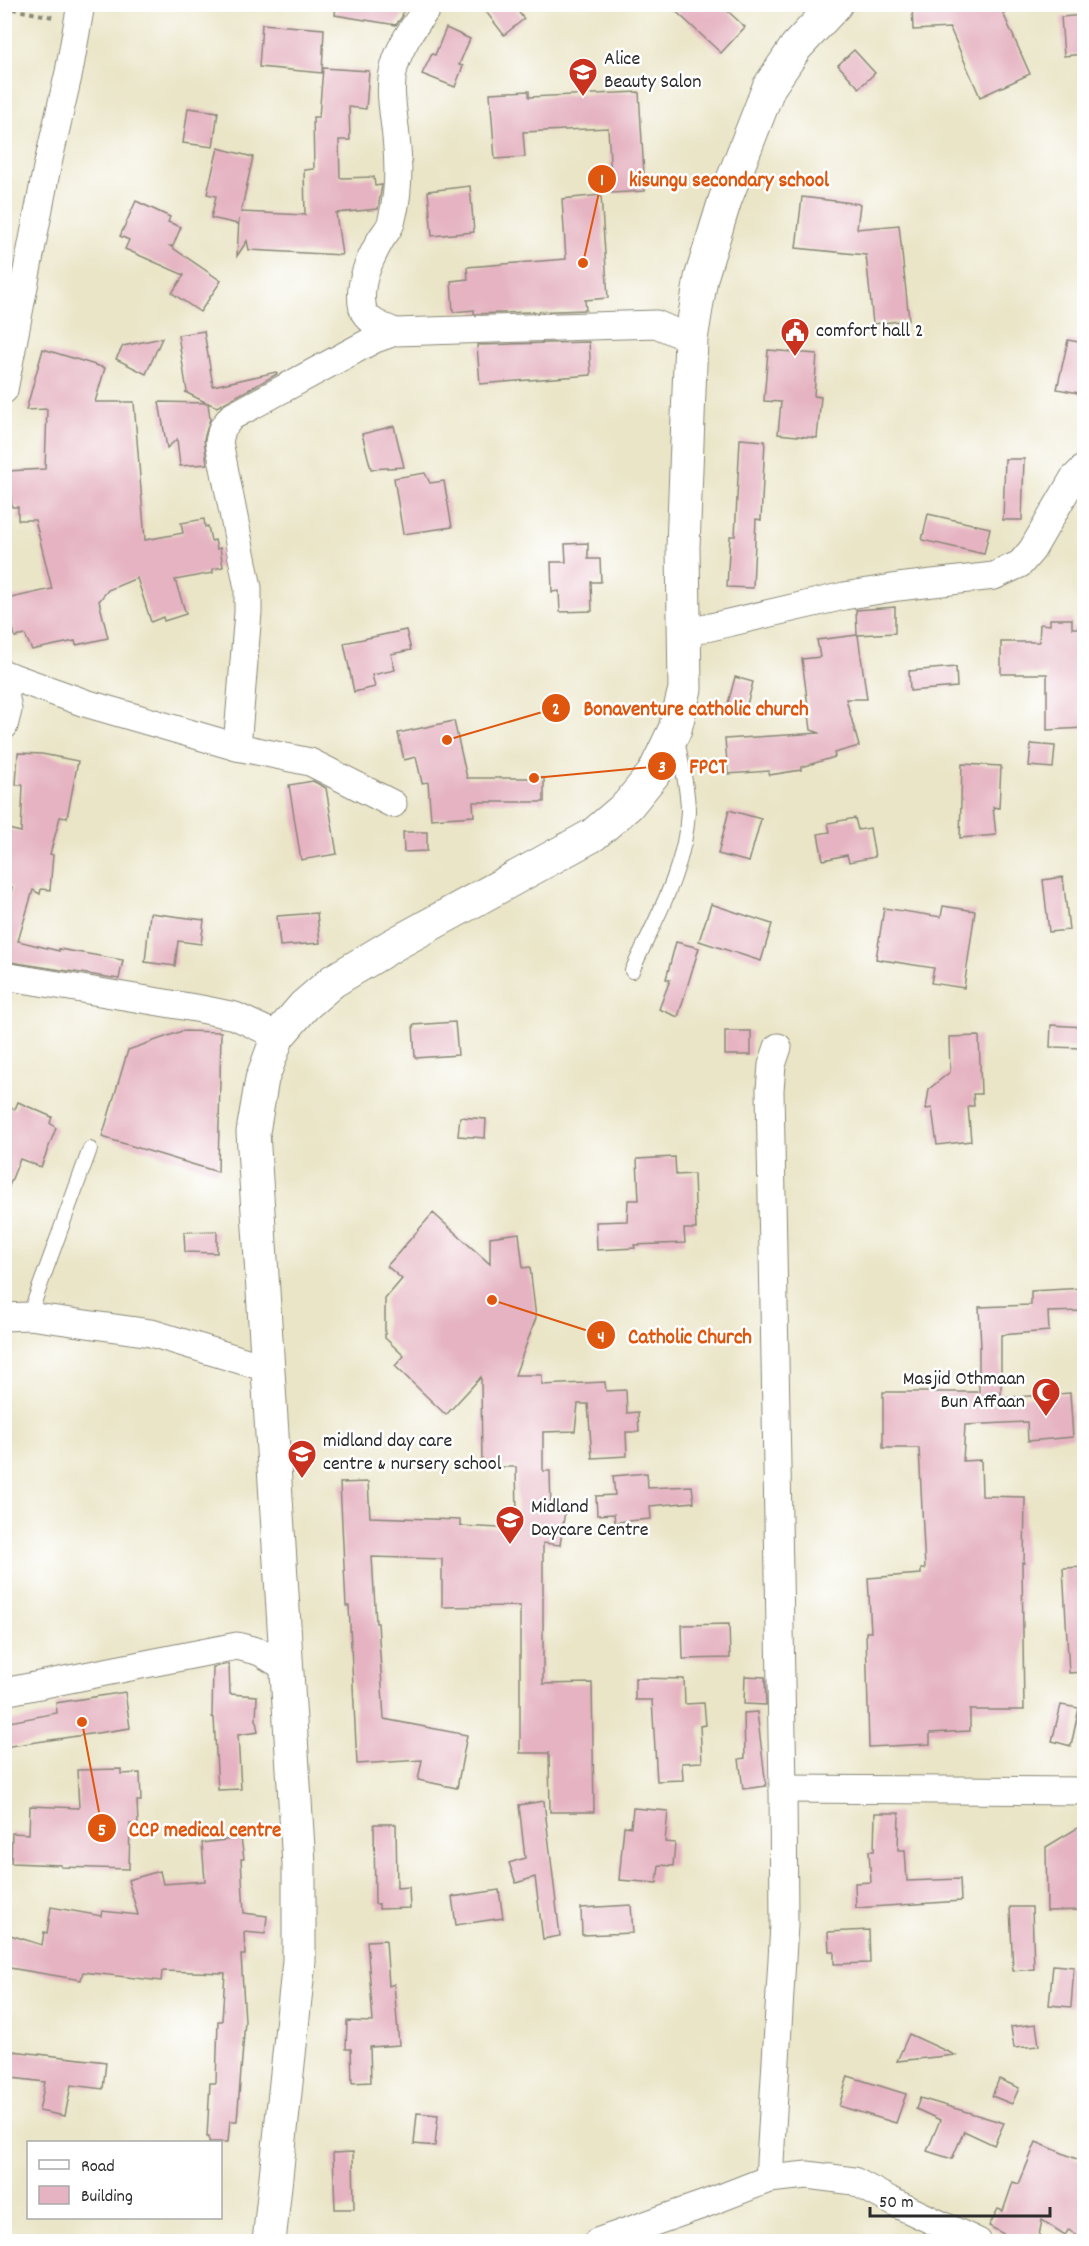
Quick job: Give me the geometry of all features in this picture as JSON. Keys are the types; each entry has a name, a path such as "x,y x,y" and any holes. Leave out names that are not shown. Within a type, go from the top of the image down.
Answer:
{"street":[{"path":"395,332 366,317 362,306 364,275 370,259 392,223 397,197 396,139 391,101 393,71 400,48 430,4"},
{"path":"269,2241 299,1961 299,1864 253,1132 262,1079 278,1036 304,1006 333,981 393,945 593,835 628,805 654,773 675,729 685,689 683,547 691,339 701,278 725,200 769,87 796,47 836,4"},
{"path":"4,390 79,13"},
{"path":"237,747 248,588 219,442 222,429 231,417 375,339 395,332 656,324 691,339"},
{"path":"685,633 844,596 994,576 1020,564 1032,550 1073,479 1084,468"},
{"path":"4,675 85,703 237,747 310,762 393,804"},
{"path":"4,688 8,710 4,726"},
{"path":"4,976 235,1016 278,1036"},
{"path":"769,2179 784,1925 770,1090 772,1065 778,1047"},
{"path":"17,1316 151,1333 267,1368"},
{"path":"4,1692 237,1647 260,1653 288,1669"},
{"path":"1049,1790 1084,1776"},
{"path":"783,1789 1084,1791"},
{"path":"613,2239 769,2179 807,2175 854,2181 897,2204 978,2241"}],"lane":[{"path":"632,971 676,873 685,838 688,810 675,729"},
{"path":"17,1316 90,1149"}],"path":[{"path":"4,6 16,10 79,13"}],"building":[{"path":"336,4 404,4 402,17 396,25 335,15"},
{"path":"480,4 512,4 524,19 504,35"},
{"path":"668,4 720,4 745,27 721,53"},
{"path":"912,4 999,4 1030,74 980,97 950,28 913,30"},
{"path":"1084,15 1084,54 1064,56 1061,17"},
{"path":"262,24 324,29 322,73 259,67"},
{"path":"446,28 470,39 459,65 463,66 455,87 422,74 432,54 435,55"},
{"path":"854,50 875,73 859,88 838,65"},
{"path":"323,68 369,71 366,109 349,107 350,140 339,140 340,178 374,177 375,186 382,185 378,209 336,213 342,255 249,250 247,241 237,256 239,219 238,224 211,218 216,196 207,194 218,148 253,157 241,212 305,215 304,170 314,169 313,117 319,117"},
{"path":"529,91 529,97 639,92 645,191 612,193 608,128 523,132 525,157 495,159 490,93"},
{"path":"188,108 218,112 213,147 183,143"},
{"path":"470,186 474,232 432,236 428,191"},
{"path":"601,195 608,298 585,300 586,310 474,314 474,310 453,312 451,281 468,279 467,267 566,259 562,199"},
{"path":"802,197 860,204 857,229 899,225 909,320 873,324 866,255 796,248"},
{"path":"136,201 170,217 168,222 181,227 173,246 170,246 221,281 200,312 172,293 184,275 125,249 129,240 120,236"},
{"path":"204,331 213,386 276,372 277,374 217,407 208,403 210,419 204,439 207,464 180,466 177,439 167,448 159,402 207,403 185,392 187,392 178,335"},
{"path":"162,338 146,374 116,359 123,346"},
{"path":"1068,340 1084,343 1084,394 1057,389"},
{"path":"589,342 591,375 480,384 477,345"},
{"path":"43,349 105,368 95,402 134,402 145,540 183,533 181,523 204,519 211,541 215,540 217,549 220,548 223,567 213,569 213,573 175,580 186,614 164,621 163,617 151,622 137,578 108,590 99,601 108,638 76,645 75,641 32,650 25,635 15,637 6,599 52,589 35,520 18,520 18,507 12,507 7,471 45,469 47,409 26,410"},
{"path":"768,350 817,354 814,396 821,397 817,438 778,434 781,402 764,401"},
{"path":"394,426 404,467 371,469 362,434"},
{"path":"740,439 765,441 761,520 756,519 753,588 727,587 730,536 735,536"},
{"path":"1005,459 1024,459 1022,520 1003,520"},
{"path":"425,473 430,483 444,481 452,527 403,534 394,478"},
{"path":"928,514 990,528 984,554 922,540"},
{"path":"588,543 588,559 600,559 601,582 591,582 592,611 560,612 559,591 552,592 551,562 566,562 565,544"},
{"path":"895,607 895,633 858,635 867,699 846,699 859,746 834,753 835,757 801,767 801,770 769,775 769,771 728,774 725,739 820,733 811,730 802,659 820,657 817,640 857,635 856,610"},
{"path":"1050,619 1072,619 1072,628 1081,628 1080,703 1084,702 1084,728 1047,730 1047,674 1001,674 1001,642 1039,642 1040,624 1050,625"},
{"path":"406,630 411,650 391,654 395,670 372,675 375,687 354,692 344,643"},
{"path":"956,667 957,687 910,691 909,671"},
{"path":"735,677 753,682 745,712 727,707"},
{"path":"454,721 467,778 544,778 544,802 473,802 474,816 431,819 428,782 422,783 416,757 404,760 398,733"},
{"path":"1031,744 1055,746 1053,768 1029,766"},
{"path":"18,753 42,754 78,761 67,818 60,817 50,854 53,855 50,890 41,889 40,894 33,890 18,941 59,951 59,949 123,960 119,979 4,961 4,917 12,887 6,886 9,874 4,873 4,828 21,832 23,785 16,785"},
{"path":"962,764 1001,766 999,808 993,807 996,835 960,838"},
{"path":"313,781 326,788 337,854 301,860 289,785"},
{"path":"729,810 761,819 749,862 718,854"},
{"path":"855,818 858,830 870,828 875,857 849,862 847,855 823,860 818,834 830,832 828,823"},
{"path":"403,832 427,832 427,851 404,852"},
{"path":"1063,877 1069,930 1049,932 1043,880"},
{"path":"711,904 772,924 761,961 699,941"},
{"path":"943,906 975,911 964,988 931,983 934,968 876,959 884,908 941,917"},
{"path":"150,913 204,920 201,944 178,941 175,966 145,962"},
{"path":"317,913 320,943 280,946 277,916"},
{"path":"676,942 699,948 678,1017 659,1009 670,980 666,979"},
{"path":"455,1022 458,1055 415,1058 413,1025"},
{"path":"1051,1025 1084,1027 1084,1048 1050,1047"},
{"path":"182,1031 221,1032 218,1172 102,1137 128,1050"},
{"path":"725,1031 751,1031 751,1055 725,1055"},
{"path":"979,1036 981,1094 973,1094 974,1106 968,1106 971,1141 937,1145 932,1108 926,1109 929,1089 950,1072 949,1037"},
{"path":"18,1102 52,1117 50,1123 56,1128 41,1167 20,1159 5,1196 4,1121 10,1107 15,1109"},
{"path":"460,1117 486,1119 485,1138 458,1136"},
{"path":"675,1157 676,1175 694,1174 696,1229 684,1229 685,1243 634,1245 635,1248 597,1250 596,1222 627,1221 628,1200 639,1200 637,1159"},
{"path":"433,1213 490,1264 490,1237 519,1233 523,1268 530,1267 536,1318 515,1375 542,1375 542,1385 605,1382 606,1391 626,1390 627,1413 638,1412 639,1432 626,1432 627,1456 592,1458 588,1404 578,1404 575,1431 543,1432 543,1471 550,1471 551,1510 565,1511 560,1545 543,1543 543,1684 592,1683 594,1812 550,1812 549,1753 520,1753 520,1606 442,1607 442,1559 372,1557 376,1623 378,1623 384,1719 467,1735 457,1788 418,1780 422,1760 357,1764 340,1483 368,1482 370,1517 460,1520 460,1526 500,1528 500,1515 517,1514 516,1467 482,1467 481,1377 446,1415 395,1366 404,1356 385,1338 385,1299 402,1279 387,1266"},
{"path":"217,1231 217,1253 185,1252 184,1232"},
{"path":"1084,1288 1084,1311 1048,1312 1049,1331 1001,1335 1001,1398 1070,1393 1073,1437 1028,1441 1027,1422 965,1425 963,1461 981,1460 982,1496 1025,1497 1024,1563 1022,1562 1024,1710 970,1710 970,1731 930,1733 930,1744 869,1747 866,1632 871,1632 868,1578 921,1574 921,1569 925,1569 919,1448 883,1448 883,1392 979,1392 979,1347 981,1347 979,1307 1031,1305 1031,1291"},
{"path":"647,1473 648,1488 692,1486 694,1502 650,1506 651,1519 615,1522 614,1514 597,1515 596,1496 615,1495 613,1476"},
{"path":"1084,1567 1084,1672 1069,1673 1063,1568"},
{"path":"729,1624 730,1658 683,1659 682,1625"},
{"path":"229,1664 230,1694 257,1696 258,1732 238,1735 241,1789 218,1790 214,1718 212,1717 213,1667"},
{"path":"745,1676 765,1677 766,1705 744,1704"},
{"path":"635,1678 684,1679 685,1704 704,1703 706,1725 700,1726 702,1762 682,1763 683,1780 657,1781 652,1700 635,1700"},
{"path":"125,1692 130,1728 4,1747 4,1723 57,1713 56,1703"},
{"path":"1061,1705 1079,1708 1071,1746 1052,1741"},
{"path":"757,1712 766,1786 743,1789 739,1759 745,1758 744,1713"},
{"path":"121,1769 121,1774 140,1773 141,1801 137,1801 138,1824 130,1824 129,1869 11,1863 12,1833 29,1834 30,1806 79,1808 77,1770"},
{"path":"544,1801 560,1936 543,1939 535,1877 516,1883 509,1863 525,1858 519,1805"},
{"path":"633,1808 668,1811 665,1842 675,1843 673,1866 659,1865 657,1883 619,1880 624,1826 631,1827"},
{"path":"875,1813 899,1813 898,1850 905,1850 907,1881 960,1879 961,1901 856,1908 855,1883 871,1882 869,1851 874,1851"},
{"path":"374,1824 396,1824 397,1888 409,1887 410,1908 379,1909 379,1904 375,1904"},
{"path":"1084,1824 1084,1910 1047,1911 1046,1847"},
{"path":"241,1838 244,1859 241,1859 244,1913 267,1916 265,1934 244,1932 245,1955 241,1955 245,2021 237,2121 230,2121 228,2142 209,2141 207,2137 210,2083 216,2083 218,2021 222,2021 225,1973 162,1971 161,1981 83,1972 81,1980 4,1967 4,1933 42,1945 44,1932 47,1933 51,1907 101,1916 102,1911 138,1915 128,1880 160,1871 163,1884 205,1881 202,1843"},
{"path":"499,1890 503,1918 456,1925 452,1897"},
{"path":"631,1905 633,1933 582,1935 581,1908"},
{"path":"1010,1907 1032,1907 1034,1969 1013,1971"},
{"path":"869,1930 870,1963 834,1964 834,1951 829,1951 828,1932"},
{"path":"386,1940 389,1986 394,1984 399,2045 370,2047 371,2082 352,2083 351,2049 346,2049 347,2021 373,2022 367,1941"},
{"path":"1053,1965 1074,1967 1071,2007 1049,2005"},
{"path":"1036,2024 1039,2046 1014,2048 1011,2027"},
{"path":"909,2034 955,2055 897,2061"},
{"path":"4,2050 106,2062 103,2089 71,2085 65,2116 39,2111 45,2082 4,2077"},
{"path":"848,2076 906,2094 896,2123 839,2106"},
{"path":"999,2079 1019,2088 1012,2104 992,2096"},
{"path":"920,2098 1004,2123 994,2145 964,2131 952,2159 927,2151 940,2120 916,2109"},
{"path":"417,2113 438,2115 435,2146 414,2144"},
{"path":"1036,2142 1084,2162 1084,2241 1069,2229 1065,2235 1042,2220 1038,2241 1016,2241 989,2226 998,2209 1003,2211 1013,2182 1019,2184"},
{"path":"353,2152 354,2209 335,2209 333,2153"}],"place":[{"name":"Alice Beauty Salon","path":"583,98"},
{"name":"kisungu secondary school","path":"583,263"},
{"name":"comfort hall 2","path":"795,358"},
{"name":"Bonaventure catholic church","path":"447,740"},
{"name":"FPCT","path":"534,778"},
{"name":"Catholic Church","path":"492,1300"},
{"name":"Masjid Othmaan Bun Affaan","path":"1046,1418"},
{"name":"midland day care centre & nursery school","path":"302,1480"},
{"name":"Midland Daycare Centre","path":"510,1546"},
{"name":"CCP medical centre","path":"82,1722"}]}
